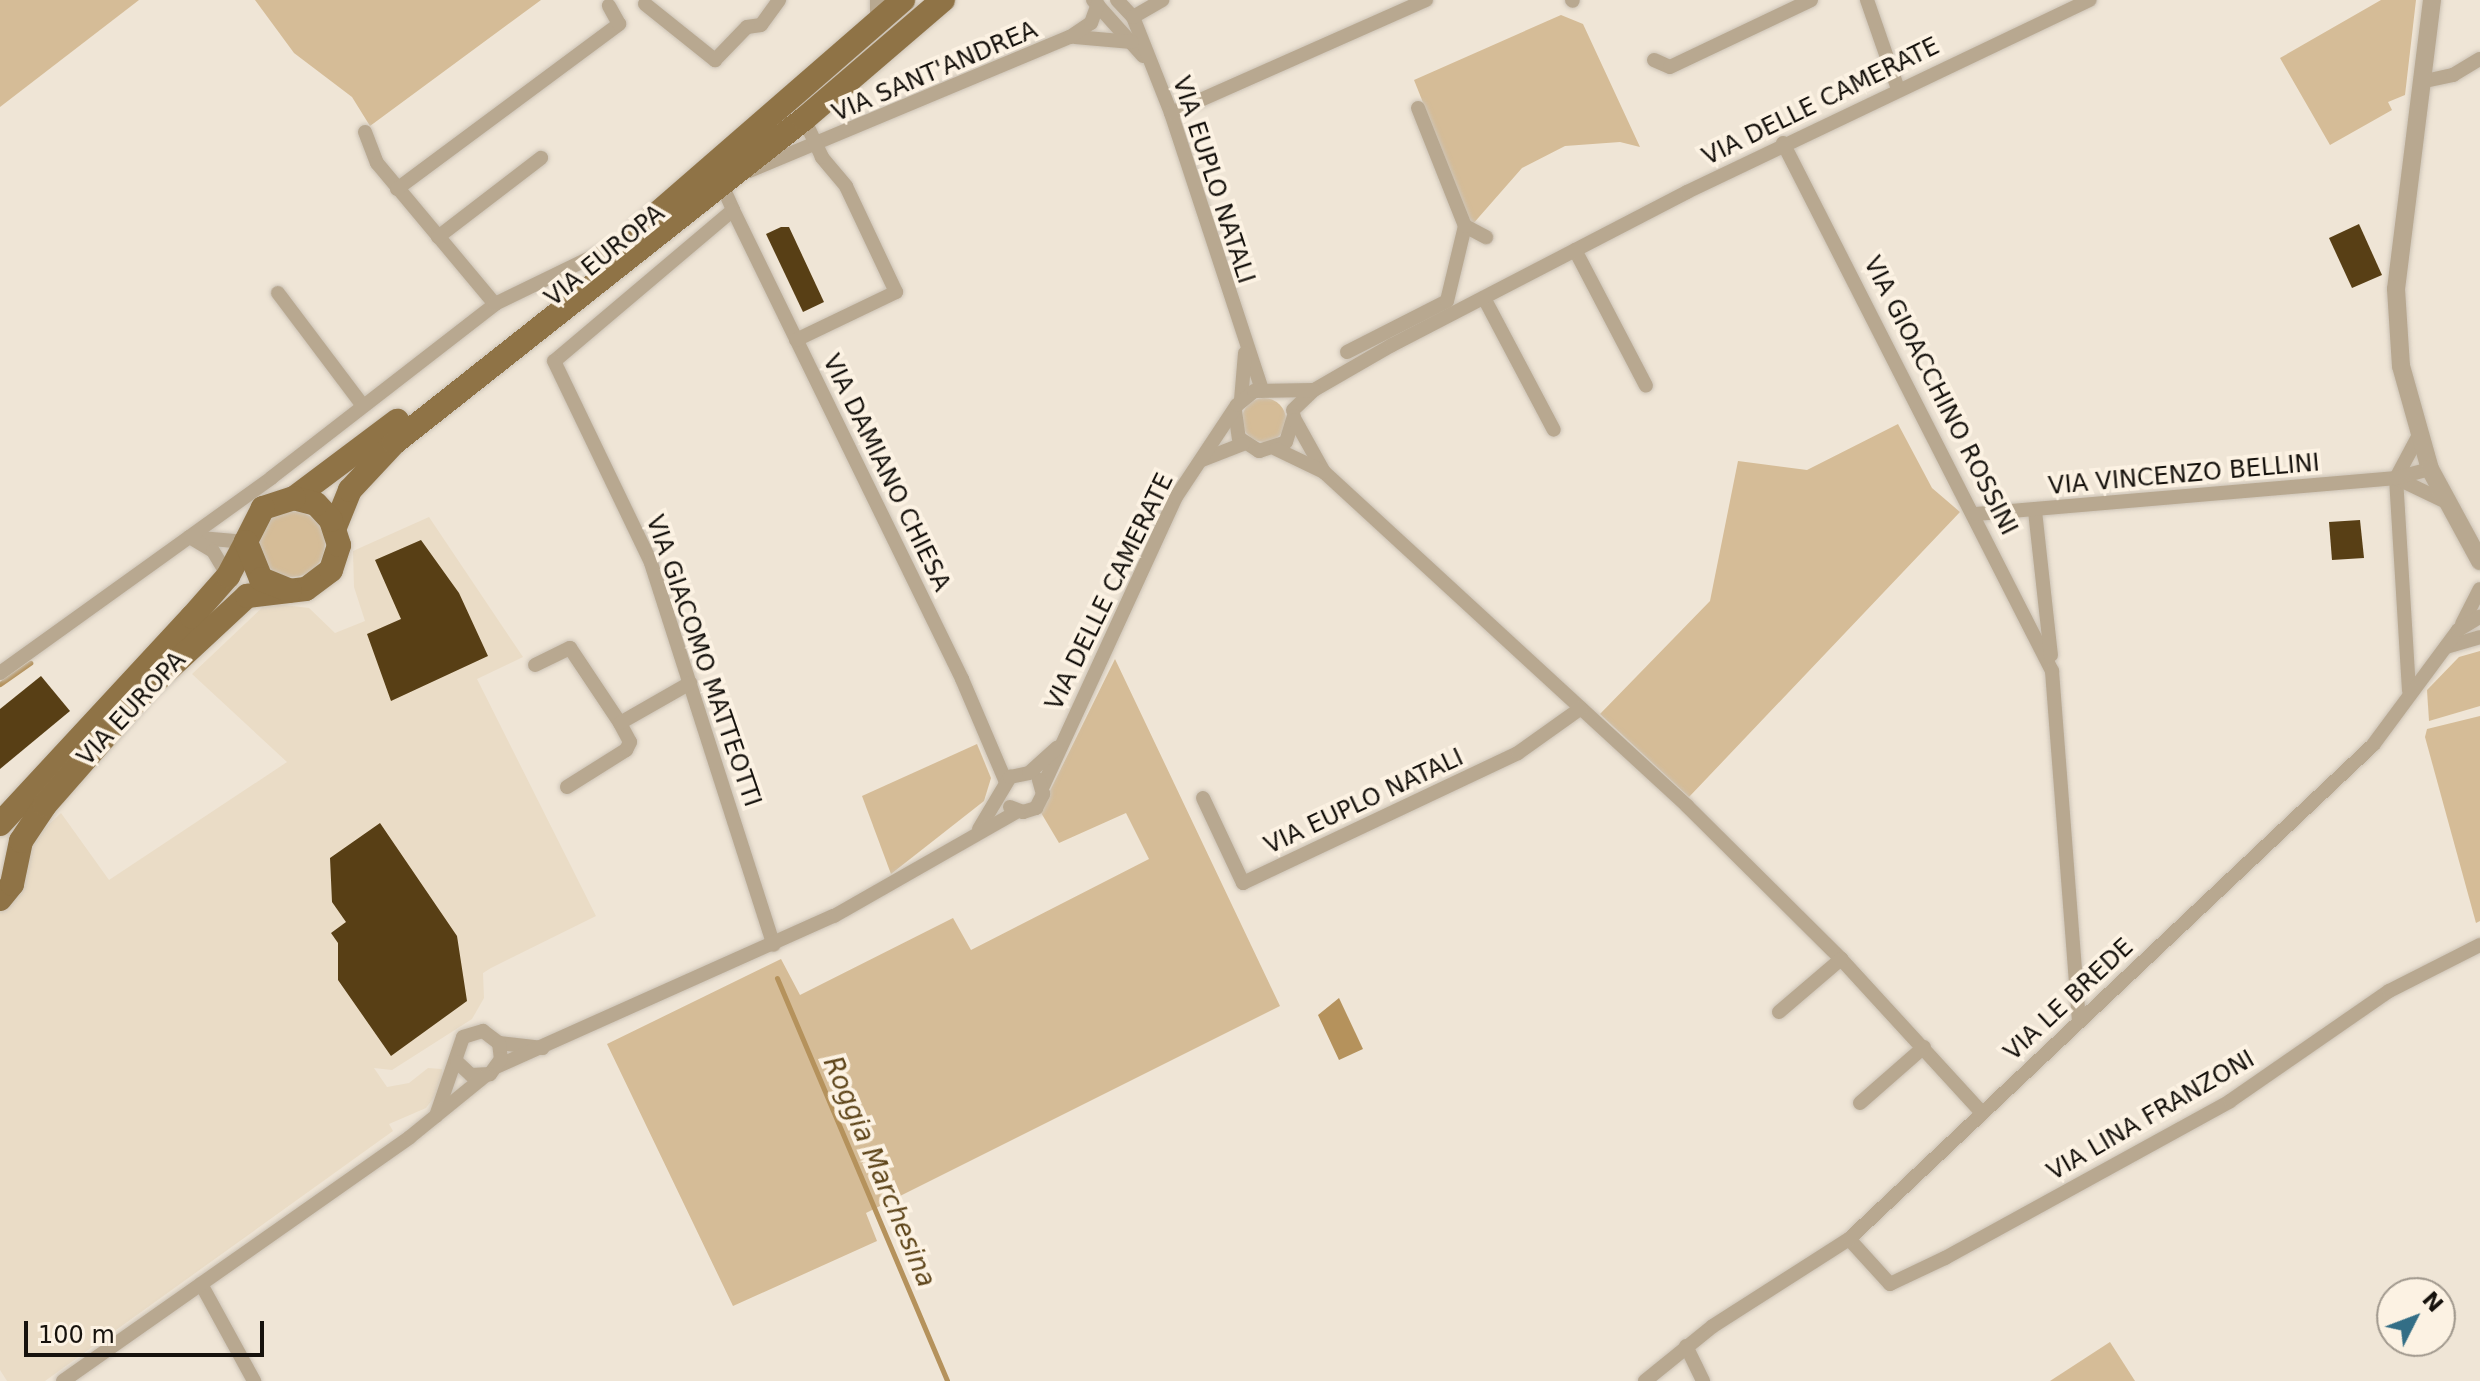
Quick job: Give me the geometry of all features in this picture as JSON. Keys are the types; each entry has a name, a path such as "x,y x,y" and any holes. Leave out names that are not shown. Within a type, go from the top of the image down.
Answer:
{"main road":[{"name":"VIA EUROPA","path":"0,824 228,576 263,508 625,241 877,26 903,0"},
{"name":"VIA EUROPA","path":"0,899 14,872 21,841 45,805 147,689 247,596 313,586 331,570 339,545 335,527 350,490 394,443 726,182 943,0"},
{"path":"282,492 316,504 335,527"},
{"path":"247,536 261,579 290,591"},
{"path":"0,843 14,872"}],"street":[{"path":"645,4 715,60 747,27 761,25 779,0"},
{"path":"877,0 877,26"},
{"name":"VIA EUPLO NATALI","path":"1117,0 1133,17 1171,113 1245,351 1266,390"},
{"path":"1133,17 1163,0"},
{"path":"1171,113 1426,0"},
{"path":"1654,60 1670,67 1811,0"},
{"path":"1867,0 1898,89"},
{"name":"VIA DELLE CAMERATE","path":"1202,460 1243,444 1276,449 1293,432 1294,415 1314,390 1783,143 2090,0"},
{"path":"2432,0 2425,81 2396,289 2406,396 2430,469 2480,561"},
{"name":"VIA SANT'ANDREA","path":"726,182 818,146 1070,37 1091,23 1096,2"},
{"name":"VIA EUPLO NATALI","path":"1096,2 1153,69"},
{"path":"397,189 619,24 609,6"},
{"name":"VIA SANT'ANDREA","path":"1070,37 1102,35 1132,42"},
{"path":"2425,81 2453,75 2480,59"},
{"path":"1347,352 1447,301 1465,226 1418,108"},
{"name":"VIA SANT'ANDREA","path":"804,119 818,146"},
{"path":"365,132 397,189 495,304"},
{"name":"VIA GIOACCHINO ROSSINI","path":"1783,143 1976,514 2052,671"},
{"path":"796,340 896,292 846,186 818,146"},
{"path":"438,237 541,158"},
{"path":"726,182 733,210"},
{"name":"VIA DAMIANO CHIESA","path":"733,210 998,755 1005,789"},
{"name":"VIA EUROPA","path":"555,355 733,210"},
{"path":"1465,226 1486,237"},
{"path":"0,673 230,509 282,492 363,406 495,304 625,241"},
{"path":"1575,250 1646,386"},
{"path":"278,293 363,406"},
{"path":"1484,298 1554,430"},
{"name":"VIA EUPLO NATALI","path":"1238,406 1245,351"},
{"name":"VIA GIACOMO MATTEOTTI","path":"555,355 645,546 774,945"},
{"path":"1266,390 1294,415 1324,472"},
{"name":"VIA DELLE CAMERATE","path":"498,1066 548,1049 774,945 1018,811 1036,808 1061,744 1176,497 1238,406 1266,390 1314,390"},
{"path":"1238,406 1233,425 1243,444"},
{"path":"2409,691 2396,478 2419,435"},
{"path":"1276,449 1324,472 1581,708 1841,959 1982,1113"},
{"name":"VIA VINCENZO BELLINI","path":"1976,514 2396,478 2430,469"},
{"path":"2396,478 2446,502"},
{"path":"230,509 247,536"},
{"name":"VIA GIOACCHINO ROSSINI","path":"2035,511 2052,671 2079,1020"},
{"path":"189,537 247,536"},
{"path":"189,537 213,551 228,576"},
{"name":"VIA LE BREDE","path":"1645,1381 1686,1346 1849,1239 2373,745 2409,691 2458,630 2480,589"},
{"name":"VIA LE BREDE","path":"2458,630 2480,617"},
{"path":"2445,647 2479,636"},
{"path":"535,665 570,648 630,742 626,750 567,787"},
{"path":"620,723 690,683"},
{"name":"VIA EUPLO NATALI","path":"1203,798 1243,883 1518,753 1581,708"},
{"name":"VIA DELLE CAMERATE","path":"974,836 1005,789 1061,744"},
{"name":"VIA DAMIANO CHIESA","path":"998,755 1024,772"},
{"path":"1024,772 1043,786"},
{"path":"1005,789 1018,811"},
{"name":"VIA LINA FRANZONI","path":"1849,1239 1890,1284 1945,1258 2230,1101 2389,991 2480,945"},
{"path":"1779,1012 1841,959"},
{"path":"435,1117 457,1062 459,1041 472,1031 489,1033 499,1043 548,1049"},
{"path":"63,1381 435,1117 498,1066 499,1043"},
{"path":"1860,1103 1924,1047"},
{"path":"457,1062 471,1075 485,1076"},
{"path":"201,1284 254,1381"},
{"path":"1686,1346 1703,1381"}],"shaded area":[{"path":"0,0 139,0 0,107"},
{"path":"255,0 541,0 370,126 352,97 294,53"},
{"path":"2381,0 2416,0 2405,95 2388,102 2392,110 2330,145 2280,58"},
{"path":"1561,15 1583,24 1640,147 1620,142 1565,146 1522,168 1472,225 1414,80"},
{"path":"1264,398 1280,404 1286,420 1280,436 1264,442 1248,436 1242,420 1248,404"},
{"path":"1898,424 1932,488 1960,512 1689,797 1600,714 1710,601 1738,461 1807,470"},
{"path":"286,511 298,511 310,516 320,526 325,544 323,557 310,572 298,577 286,577 274,572 264,562 259,550 259,538 264,526 274,516"},
{"path":"429,517 523,657 477,679 596,916 483,973 484,998 472,1019 392,1070 374,1068 387,1087 409,1083 428,1068 442,1069 443,1085 426,1108 389,1124 393,1131 45,1381 7,1381 0,1370 0,905 26,846 61,813 109,880 287,762 192,674 267,603 309,608 335,633 365,621 354,587 353,551"},
{"path":"2480,651 2480,706 2429,721 2427,690 2459,657"},
{"path":"1115,659 1280,1006 866,1213 877,1241 733,1306 607,1044 781,959 800,995 953,918 971,950 1149,859 1126,813 1059,843 1040,811"},
{"path":"2480,716 2480,921 2476,923 2425,737 2427,729"},
{"path":"977,744 991,778 984,801 891,874 862,796"},
{"path":"1339,998 1363,1049 1339,1060 1318,1015"},
{"path":"2110,1342 2135,1381 2050,1381"}],"building":[{"path":"2359,224 2382,275 2352,288 2329,238"},
{"path":"789,227 824,302 803,312 766,234"},
{"path":"2360,520 2364,558 2332,560 2329,522"},
{"path":"421,540 459,593 488,656 391,701 367,634 401,619 375,560"},
{"path":"41,676 70,711 0,769 0,709"},
{"path":"380,823 457,936 467,1001 391,1056 338,980 338,943 331,933 346,922 332,902 330,858"}],"waterway":[{"path":"0,684 30,663"},
{"name":"Roggia Marchesina","path":"777,978 947,1381"}]}
